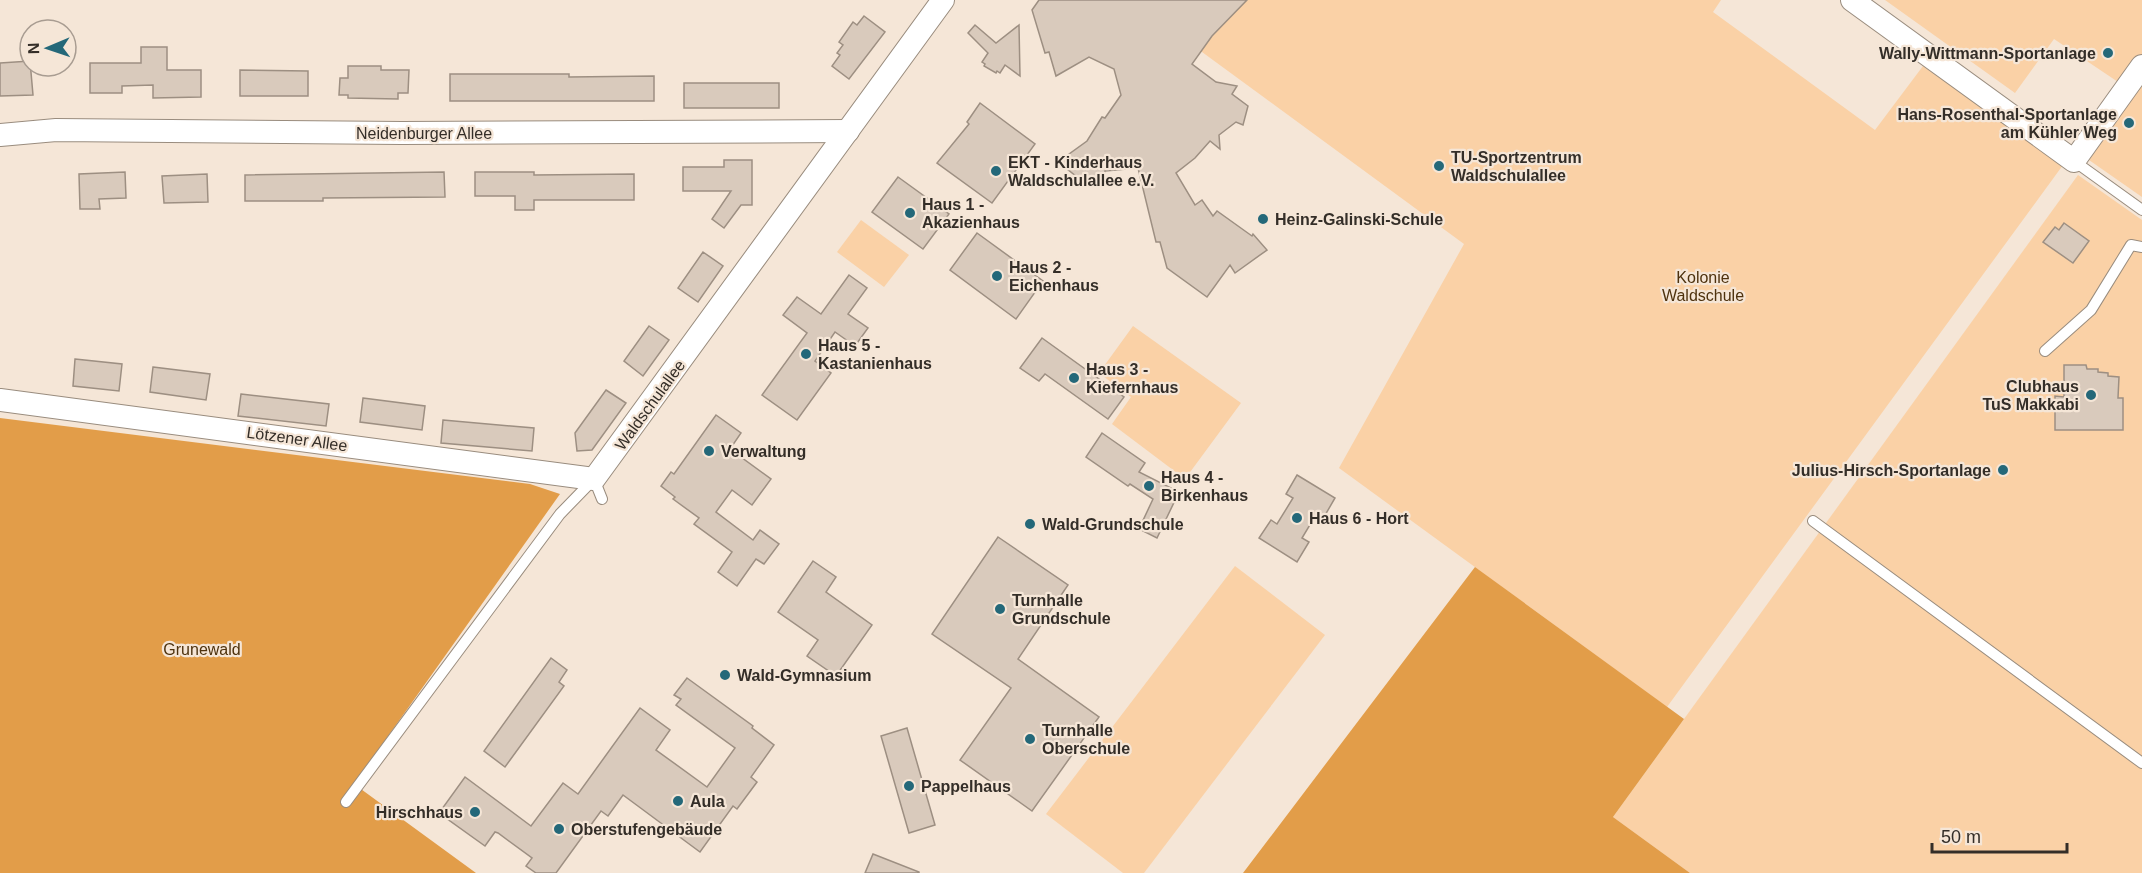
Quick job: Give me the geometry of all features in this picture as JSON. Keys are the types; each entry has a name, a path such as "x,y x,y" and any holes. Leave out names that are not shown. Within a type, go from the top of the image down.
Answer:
{"street":[{"name":"Waldschulallee","path":"598,489 848,131 944,0"},
{"path":"1852,0 2074,161 2142,66"},
{"name":"Neidenburger Allee","path":"0,135 57,130 390,133 848,131"},
{"name":"Lötzener Allee","path":"0,400 598,489"}],"lane":[{"path":"2074,161 2142,210"},
{"path":"2045,351 2091,310 2131,245 2142,248"},
{"name":"Waldschulallee","path":"346,802 560,514 598,489"},
{"path":"1813,521 2142,763"}],"green space":[{"name":"Kolonie Waldschule","path":"1131,0 1721,0 1713,12 1875,130 1923,66 2063,165 1667,707 1339,468 1464,244"},
{"path":"1885,0 2142,0 2142,66 2127,88 2054,39 2015,93"},
{"name":"Hans-Rosenthal-Sportanlage am Kühler Weg","path":"2142,85 2142,197 2089,160"},
{"name":"Julius-Hirsch-Sportanlage","path":"2078,175 2142,220 2142,873 1690,873 1613,817"},
{"path":"861,220 909,255 884,287 837,252"},
{"path":"1133,326 1241,403 1185,479 1112,424 1131,397 1099,373"},
{"name":"Grunewald","path":"0,418 530,484 560,494 354,784 476,873 0,873"},
{"path":"1235,566 1325,635 1144,873 1123,873 1046,814"},
{"path":"1475,567 1684,719 1613,817 1690,873 1243,873"}],"building":[{"path":"1039,0 1247,0 1212,36 1192,64 1216,82 1237,86 1232,94 1248,106 1243,125 1236,122 1219,135 1220,149 1210,141 1195,158 1176,173 1195,205 1202,200 1213,216 1217,211 1252,236 1253,234 1267,250 1235,273 1230,265 1207,297 1167,268 1160,242 1156,242 1138,168 1105,171 1102,187 1085,183 1058,162 1087,141 1102,117 1105,118 1121,95 1114,69 1089,57 1056,76 1049,52 1045,53 1032,10"},
{"path":"864,16 885,32 849,79 832,66 840,55 837,53 843,45 839,42 853,22 857,25"},
{"path":"975,25 996,43 1019,25 1020,76 1005,65 1000,73 984,66 982,62 988,53 968,33"},
{"path":"141,47 167,47 167,70 201,70 201,97 153,98 153,85 122,86 122,93 90,93 90,63 141,63"},
{"path":"18,62 18,78 32,78 33,95 0,96 0,63"},
{"path":"348,66 381,66 381,70 409,70 408,93 398,93 398,99 348,98 348,95 339,95 340,78 348,78"},
{"path":"240,70 308,71 308,96 240,96"},
{"path":"450,74 569,74 569,77 654,76 654,101 450,101"},
{"path":"684,83 779,83 779,108 684,108"},
{"path":"980,103 1035,144 992,203 937,163 969,124 967,122"},
{"path":"724,160 752,160 752,205 741,205 724,228 712,219 731,191 683,191 683,167 724,167"},
{"path":"125,172 126,198 99,199 100,209 80,209 79,174"},
{"path":"444,172 445,197 245,201 245,175"},
{"path":"475,172 534,172 534,175 634,174 634,200 534,200 534,210 515,210 515,196 475,196"},
{"path":"207,174 208,202 164,203 162,176"},
{"name":"Haus 1 - Akazienhaus","path":"898,177 949,214 923,249 872,212"},
{"path":"2064,223 2089,241 2073,263 2043,242 2055,227 2059,230"},
{"name":"Haus 2 - Eichenhaus","path":"977,233 1043,281 1016,319 950,270"},
{"path":"703,252 723,266 698,302 678,288"},
{"name":"Haus 5 - Kastanienhaus","path":"849,275 867,288 848,314 868,328 855,346 835,332 815,361 831,373 797,420 762,395 807,333 783,315 797,297 821,314"},
{"path":"649,326 669,340 643,376 624,361"},
{"name":"Haus 3 - Kiefernhaus","path":"1042,338 1124,397 1108,419 1045,374 1039,381 1020,368"},
{"path":"75,359 122,364 119,391 73,386"},
{"name":"Clubhaus TuS Makkabi","path":"2064,365 2086,365 2087,369 2098,369 2098,372 2108,373 2108,376 2119,377 2118,398 2123,398 2123,430 2055,430 2055,396 2064,397"},
{"path":"153,367 210,374 206,400 150,392"},
{"path":"606,390 626,403 592,450 577,451 575,433"},
{"path":"241,394 329,404 326,426 238,416"},
{"path":"363,398 425,406 422,430 360,422"},
{"path":"716,415 741,433 730,449 771,479 752,505 732,490 716,512 753,540 760,530 779,544 764,564 756,559 737,586 718,572 732,552 694,524 699,518 673,499 675,497 661,486 671,472 674,474"},
{"path":"443,420 534,428 532,451 441,443"},
{"name":"Haus 4 - Birkenhaus","path":"1102,433 1145,463 1139,472 1179,492 1157,538 1139,529 1153,499 1130,484 1128,486 1086,457"},
{"name":"Haus 6 - Hort","path":"1297,475 1335,498 1324,517 1317,513 1302,538 1309,542 1297,562 1259,538 1271,520 1277,524 1293,498 1286,494"},
{"path":"998,537 1068,585 1018,659 1099,717 1032,811 960,760 1011,688 932,634"},
{"path":"813,561 836,577 826,592 872,625 836,676 807,656 818,640 778,612"},
{"path":"551,658 567,670 559,682 564,686 505,767 484,751"},
{"path":"687,678 753,726 752,728 774,745 751,777 757,782 737,809 733,806 700,852 623,795 608,816 601,811 556,873 536,873 526,866 532,858 498,833 495,832 485,846 439,813 465,777 531,826 563,783 578,794 640,708 670,730 656,750 707,787 735,748 676,705 681,699 674,695"},
{"name":"Pappelhaus","path":"907,728 935,825 909,833 881,736"},
{"path":"873,854 919,872 919,873 865,873"}],"place":[{"name":"Wally-Wittmann-Sportanlage","path":"2108,53"},
{"name":"Hans-Rosenthal-Sportanlage am Kühler Weg","path":"2129,123"},
{"name":"TU-Sportzentrum Waldschulallee","path":"1439,166"},
{"name":"EKT - Kinderhaus Waldschulallee e.V.","path":"996,171"},
{"name":"Haus 1 - Akazienhaus","path":"910,213"},
{"name":"Heinz-Galinski-Schule","path":"1263,219"},
{"name":"Haus 2 - Eichenhaus","path":"997,276"},
{"name":"Haus 5 - Kastanienhaus","path":"806,354"},
{"name":"Haus 3 - Kiefernhaus","path":"1074,378"},
{"name":"Clubhaus TuS Makkabi","path":"2091,395"},
{"name":"Verwaltung","path":"709,451"},
{"name":"Julius-Hirsch-Sportanlage","path":"2003,470"},
{"name":"Haus 4 - Birkenhaus","path":"1149,486"},
{"name":"Haus 6 - Hort","path":"1297,518"},
{"name":"Wald-Grundschule","path":"1030,524"},
{"name":"Turnhalle Grundschule","path":"1000,609"},
{"name":"Wald-Gymnasium","path":"725,675"},
{"name":"Turnhalle Oberschule","path":"1030,739"},
{"name":"Pappelhaus","path":"909,786"},
{"name":"Aula","path":"678,801"},
{"name":"Hirschhaus","path":"475,812"},
{"name":"Oberstufengebäude","path":"559,829"}]}
